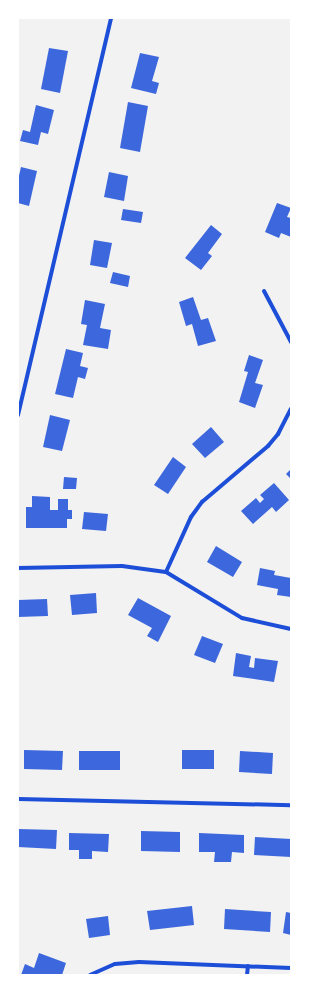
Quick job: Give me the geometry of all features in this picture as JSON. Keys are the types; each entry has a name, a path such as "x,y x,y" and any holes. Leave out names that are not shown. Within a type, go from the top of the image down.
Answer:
{"street":[{"path":"18,416 111,18"},
{"path":"264,291 291,342"},
{"path":"166,572 191,517 202,502 268,446 278,434 291,409"},
{"path":"18,568 122,566 166,572 242,618 291,629"},
{"path":"18,799 291,805"},
{"path":"90,975 103,968 126,963 291,968"},
{"path":"247,975 248,966"}],"building":[{"path":"49,48 68,51 60,93 41,89"},
{"path":"140,53 159,57 152,81 159,83 156,94 131,88"},
{"path":"128,102 148,106 140,152 120,148"},
{"path":"36,105 54,110 48,134 41,132 38,145 20,141 23,130 30,132"},
{"path":"21,167 37,171 29,206 18,203 18,180"},
{"path":"109,172 128,176 124,201 104,197"},
{"path":"277,203 291,208 287,217 291,218 291,237 281,233 279,238 265,232"},
{"path":"123,209 143,212 141,223 121,220"},
{"path":"211,225 222,234 208,253 212,256 201,270 185,258"},
{"path":"94,240 112,243 107,268 90,265"},
{"path":"113,272 130,276 128,287 110,283"},
{"path":"193,297 201,320 208,318 216,341 198,346 192,324 186,326 179,302"},
{"path":"85,300 105,304 100,328 111,330 108,349 83,345 87,325 81,324"},
{"path":"66,349 83,353 80,366 88,368 85,379 78,377 73,398 55,394"},
{"path":"249,355 263,360 255,383 263,385 255,408 239,402 248,372 244,371"},
{"path":"50,415 70,420 62,451 43,447"},
{"path":"211,427 224,442 205,458 192,444"},
{"path":"173,457 186,467 168,494 154,485"},
{"path":"291,469 291,479 286,474"},
{"path":"64,477 77,478 76,489 63,489"},
{"path":"274,483 289,500 276,512 272,507 253,524 241,511 256,498 260,503 264,499 260,495"},
{"path":"32,496 50,497 50,510 58,510 58,499 68,499 68,510 72,510 72,519 67,519 67,528 26,528 26,507 32,507"},
{"path":"84,512 108,514 106,531 82,529"},
{"path":"216,546 242,562 233,577 207,562"},
{"path":"260,568 275,571 274,575 291,578 291,597 277,595 278,589 257,585"},
{"path":"96,593 97,613 72,615 70,595"},
{"path":"138,598 171,616 158,642 147,636 152,628 128,615"},
{"path":"47,599 48,616 18,617 18,600"},
{"path":"202,636 223,644 215,663 194,655"},
{"path":"236,653 251,656 249,667 254,668 255,658 278,661 274,682 233,676"},
{"path":"24,750 63,751 62,770 24,769"},
{"path":"182,750 214,750 214,769 182,769"},
{"path":"79,751 120,751 120,770 79,770"},
{"path":"240,751 273,753 272,774 239,772"},
{"path":"18,829 57,830 56,849 18,847"},
{"path":"141,831 180,832 180,852 141,851"},
{"path":"69,833 109,834 108,852 92,851 92,859 79,859 79,850 69,850"},
{"path":"199,833 244,835 244,853 232,852 231,862 214,862 215,852 199,852"},
{"path":"255,837 291,839 291,857 254,855"},
{"path":"192,906 194,925 150,930 147,911"},
{"path":"225,909 271,912 270,932 224,929"},
{"path":"286,912 291,913 291,935 283,933"},
{"path":"108,916 110,935 89,938 86,919"},
{"path":"39,953 66,963 62,975 21,975 25,964 34,968"}]}
